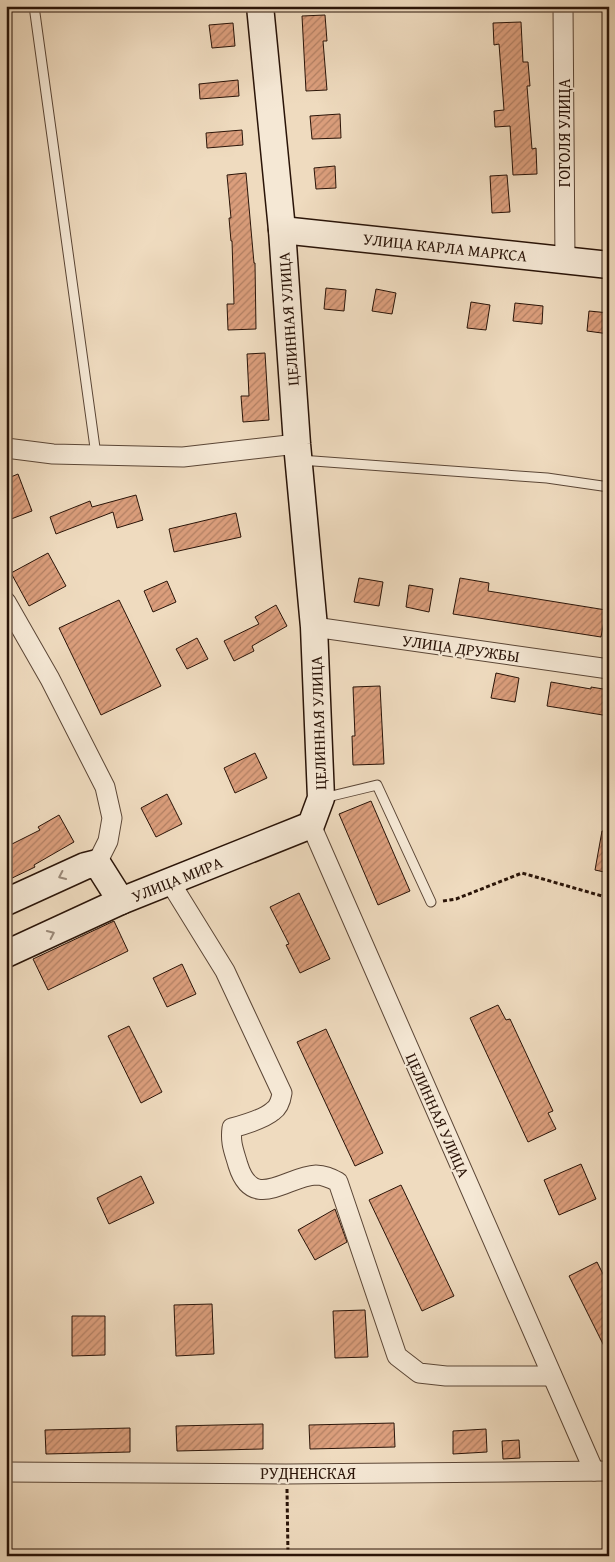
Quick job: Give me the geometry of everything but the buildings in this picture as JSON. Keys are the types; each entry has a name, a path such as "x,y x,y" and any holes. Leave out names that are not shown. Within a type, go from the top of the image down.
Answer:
{"street":[{"name":"ЦЕЛИННАЯ УЛИЦА","path":"260,6 282,230 298,452 314,627 321,798 311,825 552,1376 602,1471"},
{"name":"ГОГОЛЯ УЛИЦА","path":"563,6 565,260"},
{"name":"УЛИЦА КАРЛА МАРКСА","path":"282,230 609,265"},
{"path":"6,448 53,454 184,457 298,452"},
{"path":"6,602 50,679 107,793 112,818 108,841 97,863 84,866 6,902"},
{"name":"УЛИЦА ДРУЖБЫ","path":"314,627 609,669"},
{"name":"УЛИЦА МИРА","path":"97,863 121,901 311,825"},
{"path":"170,882 225,971 282,1093 280,1103 273,1111 232,1128 230,1140 242,1178 255,1188 266,1190 314,1175 325,1176 338,1182 397,1356 419,1373 446,1376 552,1376"},
{"path":"6,954 121,901"},
{"name":"РУДНЕНСКАЯ","path":"6,1472 286,1474 602,1471"}],"lane":[{"path":"34,6 96,455"},
{"path":"298,452 547,478 609,487"},
{"path":"321,798 377,785 431,902"}],"path":[{"path":"431,902 456,899 522,873 609,898"},
{"path":"286,1474 288,1556"}]}
